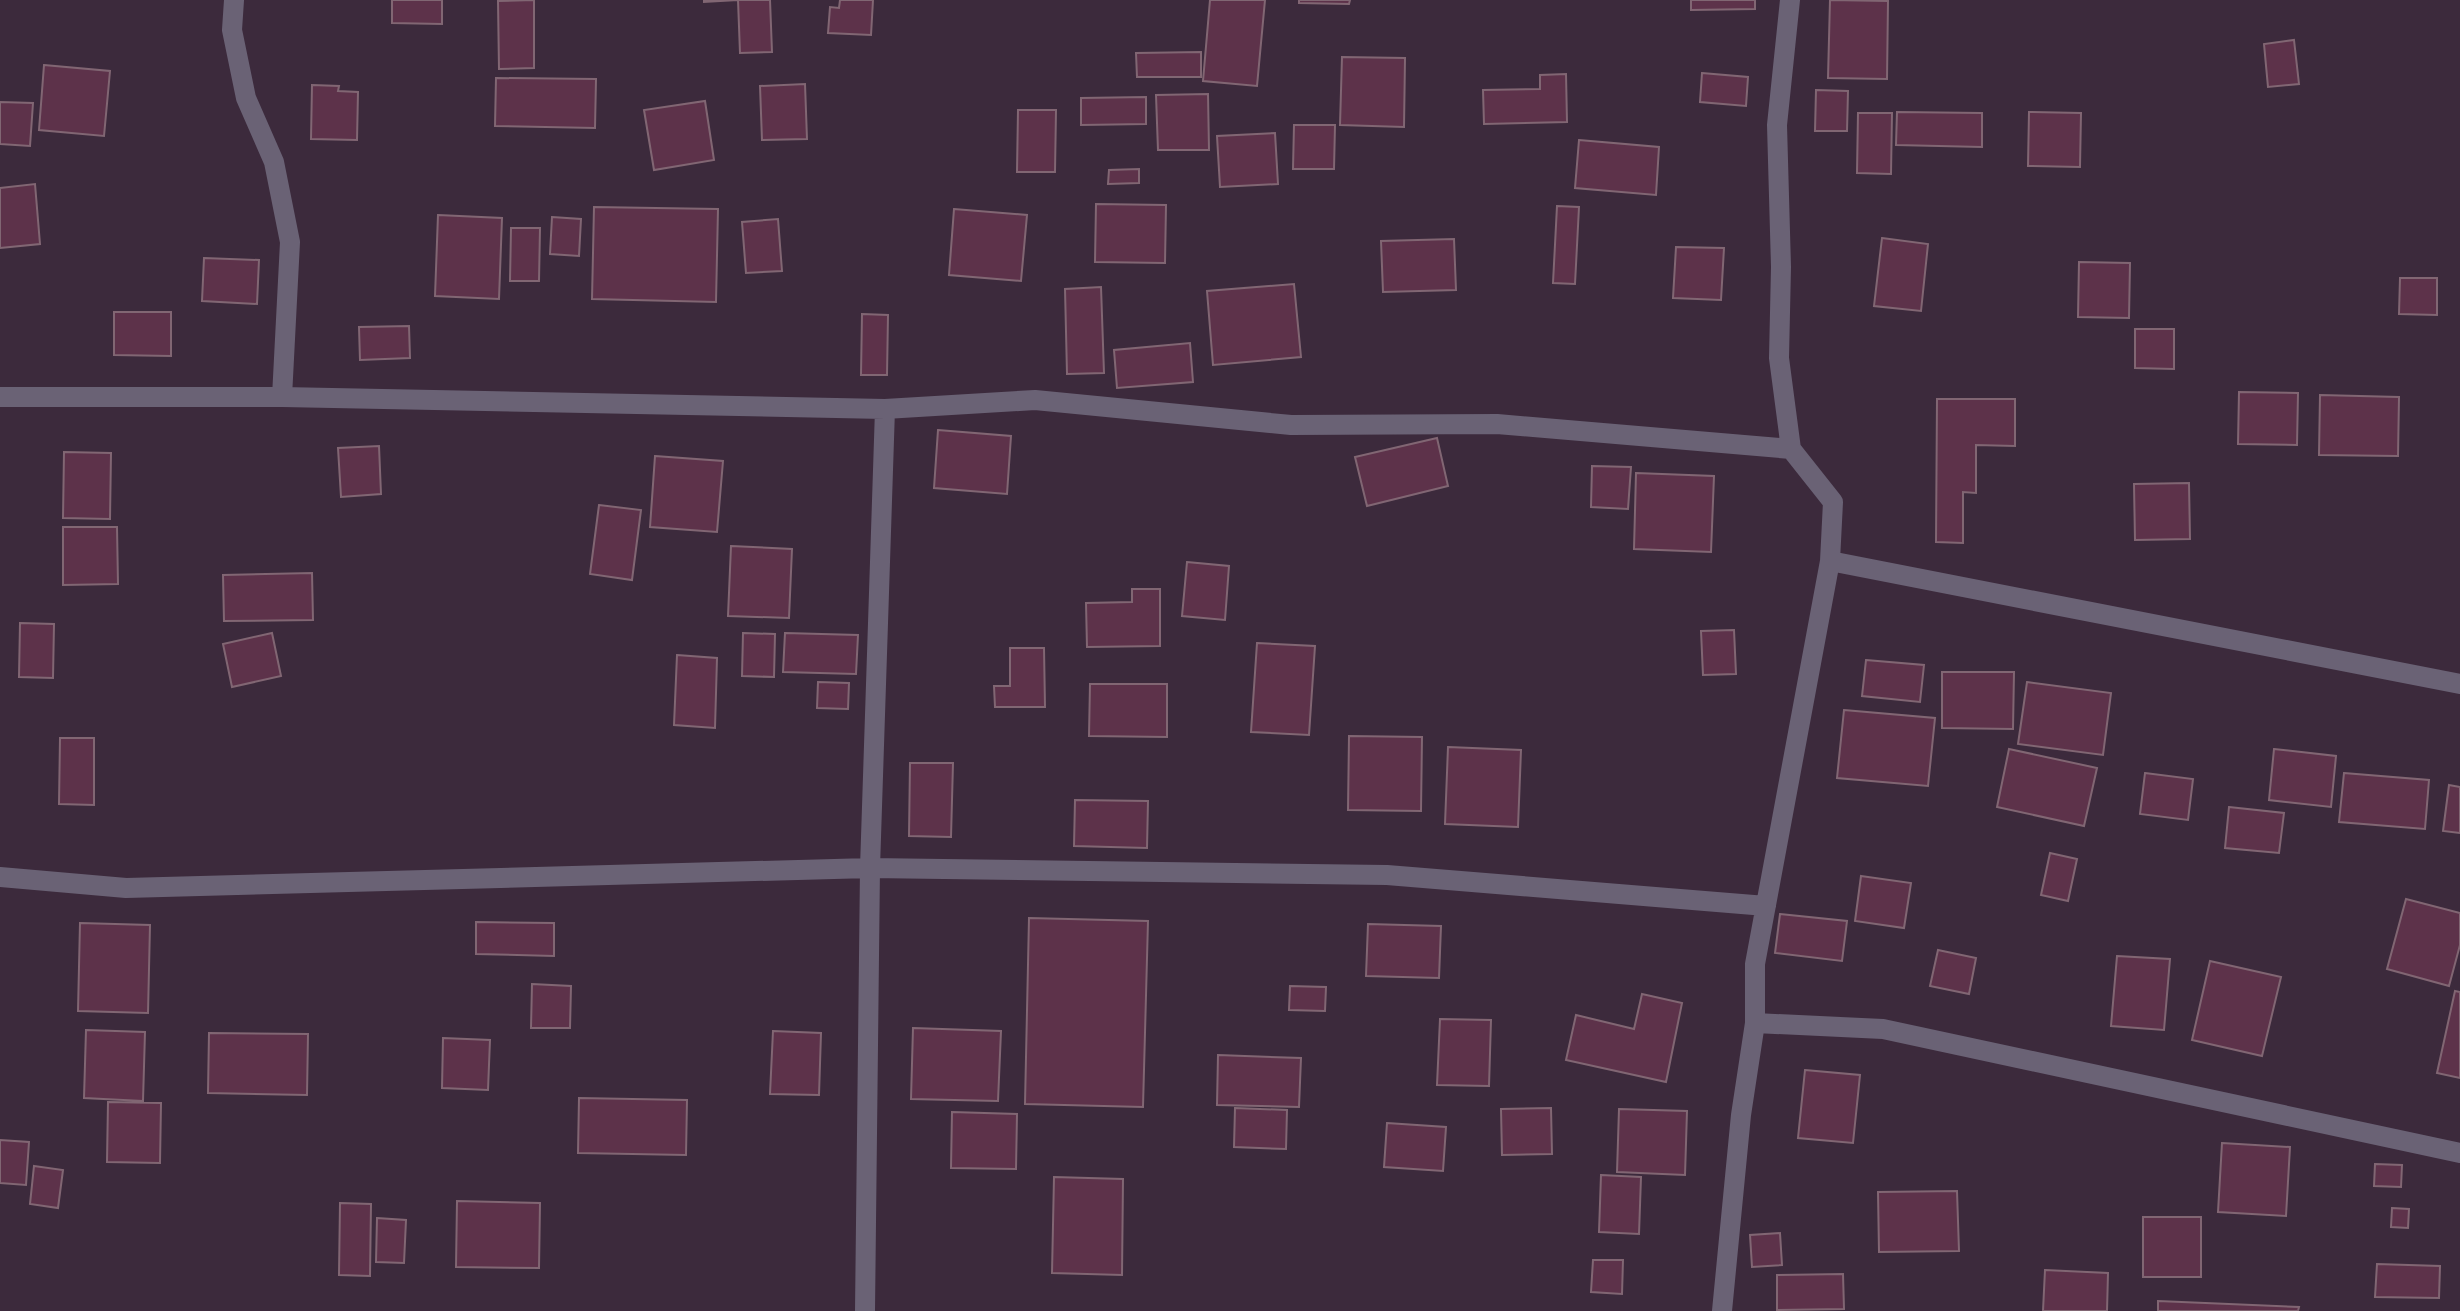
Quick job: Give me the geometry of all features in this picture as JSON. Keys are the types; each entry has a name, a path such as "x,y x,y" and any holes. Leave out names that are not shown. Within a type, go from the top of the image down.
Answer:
{"street":[{"path":"234,0 232,30 246,98 274,162 290,242 282,397"},
{"path":"1722,1311 1741,1115 1755,1023 1755,964 1830,561 1833,502 1791,449 1779,358 1781,267 1777,125 1790,0"},
{"path":"0,397 282,397 885,409 1035,400 1291,425 1497,424 1791,449"},
{"path":"865,1311 870,868 885,409"},
{"path":"1830,561 2460,684"},
{"path":"0,877 126,888 870,868 1387,875 1766,906"},
{"path":"1755,1023 1883,1029 2460,1153"}],"building":[{"path":"392,0 442,0 442,24 392,23"},
{"path":"534,0 534,68 499,69 498,1"},
{"path":"738,0 770,0 772,52 740,53"},
{"path":"840,0 873,0 871,35 828,33 830,7 839,8"},
{"path":"1210,0 1265,0 1257,86 1203,81"},
{"path":"1299,0 1350,0 1349,4 1299,3"},
{"path":"1691,0 1755,0 1755,9 1691,10"},
{"path":"1830,0 1888,1 1887,79 1828,78"},
{"path":"2294,40 2299,84 2268,87 2264,44"},
{"path":"1201,52 1201,77 1137,77 1136,53"},
{"path":"1342,57 1405,58 1404,127 1340,125"},
{"path":"44,65 110,71 104,136 39,130"},
{"path":"1702,73 1748,77 1746,106 1700,102"},
{"path":"1566,74 1567,122 1484,124 1483,90 1540,89 1540,75"},
{"path":"496,78 596,79 595,128 495,126"},
{"path":"805,84 807,139 762,140 760,86"},
{"path":"312,85 339,86 338,91 358,92 357,140 311,139"},
{"path":"1816,90 1848,91 1847,131 1815,131"},
{"path":"1208,94 1209,150 1158,150 1156,95"},
{"path":"1146,97 1146,124 1081,125 1081,98"},
{"path":"705,101 714,160 654,170 644,110"},
{"path":"0,102 33,103 30,146 0,144"},
{"path":"1018,110 1056,110 1055,172 1017,172"},
{"path":"1897,112 1982,113 1982,147 1896,145"},
{"path":"2029,112 2081,113 2080,167 2028,166"},
{"path":"1858,113 1892,113 1891,174 1857,173"},
{"path":"1294,125 1335,125 1334,169 1293,169"},
{"path":"1275,133 1278,184 1220,187 1217,136"},
{"path":"1579,140 1659,147 1656,195 1575,188"},
{"path":"1139,169 1139,183 1108,184 1109,170"},
{"path":"35,184 40,244 0,248 0,188"},
{"path":"1096,204 1166,205 1165,263 1095,262"},
{"path":"1557,206 1579,207 1575,284 1553,283"},
{"path":"594,207 718,209 716,302 592,299"},
{"path":"954,209 1027,215 1021,281 949,275"},
{"path":"438,215 502,218 499,299 435,296"},
{"path":"552,217 581,219 579,256 550,254"},
{"path":"778,219 782,271 746,273 742,222"},
{"path":"511,228 540,228 539,281 510,281"},
{"path":"1882,238 1928,244 1921,311 1874,306"},
{"path":"1454,239 1456,290 1383,292 1381,241"},
{"path":"1676,247 1724,248 1721,300 1673,298"},
{"path":"204,258 259,260 257,304 202,301"},
{"path":"2079,262 2130,263 2129,318 2078,317"},
{"path":"2400,278 2437,278 2437,315 2399,314"},
{"path":"1294,284 1301,357 1213,365 1207,291"},
{"path":"1101,287 1104,373 1067,374 1065,289"},
{"path":"114,312 171,312 171,356 114,355"},
{"path":"862,314 888,315 887,375 861,375"},
{"path":"409,326 410,358 360,360 359,327"},
{"path":"2135,329 2174,329 2174,369 2135,368"},
{"path":"1190,343 1193,382 1117,388 1114,350"},
{"path":"2239,392 2298,393 2297,445 2238,444"},
{"path":"2320,395 2399,397 2398,456 2319,455"},
{"path":"1937,399 2015,399 2015,446 1976,445 1976,493 1963,492 1963,543 1936,542"},
{"path":"938,430 1011,436 1007,494 934,488"},
{"path":"1437,438 1448,486 1367,506 1355,457"},
{"path":"379,446 381,494 341,497 338,448"},
{"path":"64,452 111,453 110,519 63,518"},
{"path":"655,456 723,461 717,532 650,527"},
{"path":"1592,466 1631,467 1628,509 1591,507"},
{"path":"1636,473 1714,476 1711,552 1634,549"},
{"path":"2189,483 2190,539 2135,540 2134,484"},
{"path":"599,505 641,510 632,580 590,574"},
{"path":"63,527 117,527 118,584 63,585"},
{"path":"731,546 792,549 789,618 728,616"},
{"path":"1187,562 1229,566 1225,620 1182,616"},
{"path":"312,573 313,620 224,621 223,575"},
{"path":"1132,589 1160,589 1160,646 1087,647 1086,603 1132,602"},
{"path":"20,623 54,624 53,678 19,677"},
{"path":"1734,630 1736,674 1703,675 1701,631"},
{"path":"272,633 281,676 232,687 223,644"},
{"path":"743,633 775,634 774,677 742,676"},
{"path":"785,633 858,635 856,674 783,672"},
{"path":"1257,643 1315,646 1309,735 1251,732"},
{"path":"1010,648 1044,648 1045,707 995,707 994,686 1010,686"},
{"path":"677,655 717,658 715,728 674,725"},
{"path":"1866,660 1924,665 1920,702 1862,696"},
{"path":"1942,672 2014,672 2013,729 1942,728"},
{"path":"818,682 849,683 848,709 817,708"},
{"path":"2027,682 2111,693 2103,755 2018,744"},
{"path":"1090,684 1167,684 1167,737 1089,736"},
{"path":"1844,710 1935,718 1928,786 1837,778"},
{"path":"1349,736 1422,737 1421,811 1348,810"},
{"path":"60,738 94,738 94,805 59,804"},
{"path":"1448,747 1521,750 1518,827 1445,824"},
{"path":"2009,749 2097,768 2084,826 1997,807"},
{"path":"2274,749 2336,756 2331,807 2269,800"},
{"path":"910,763 953,763 951,837 909,836"},
{"path":"2145,773 2193,779 2188,820 2140,814"},
{"path":"2344,773 2429,780 2425,829 2339,822"},
{"path":"2449,785 2460,787 2460,833 2443,831"},
{"path":"1075,800 1148,801 1147,848 1074,846"},
{"path":"2229,807 2284,813 2279,853 2225,848"},
{"path":"2050,853 2077,859 2068,901 2041,895"},
{"path":"1861,876 1911,883 1904,928 1855,921"},
{"path":"2406,899 2460,913 2460,945 2449,986 2387,969"},
{"path":"1780,914 1847,921 1842,961 1775,953"},
{"path":"1029,918 1148,921 1143,1107 1025,1104"},
{"path":"476,922 554,923 554,956 476,954"},
{"path":"80,923 150,925 148,1013 78,1011"},
{"path":"1368,924 1441,926 1439,978 1366,976"},
{"path":"1938,950 1976,958 1969,994 1930,986"},
{"path":"2117,956 2170,959 2164,1030 2111,1026"},
{"path":"2210,961 2281,977 2262,1056 2192,1040"},
{"path":"532,984 571,986 570,1028 531,1028"},
{"path":"1290,986 1326,987 1325,1011 1289,1010"},
{"path":"2455,991 2460,992 2460,1078 2437,1073"},
{"path":"1642,994 1682,1003 1666,1082 1566,1060 1576,1015 1634,1029"},
{"path":"1440,1019 1491,1020 1489,1086 1437,1085"},
{"path":"913,1028 1001,1031 998,1101 911,1099"},
{"path":"86,1030 145,1032 143,1101 84,1098"},
{"path":"773,1031 821,1033 819,1095 770,1094"},
{"path":"209,1033 308,1034 307,1095 208,1093"},
{"path":"443,1038 490,1040 488,1090 442,1088"},
{"path":"1218,1055 1301,1058 1299,1107 1217,1105"},
{"path":"1805,1070 1860,1075 1853,1143 1798,1138"},
{"path":"579,1098 687,1100 686,1155 578,1153"},
{"path":"108,1102 161,1103 160,1163 107,1162"},
{"path":"1235,1108 1287,1110 1286,1149 1234,1147"},
{"path":"1551,1108 1552,1154 1502,1155 1501,1109"},
{"path":"1619,1109 1687,1111 1685,1175 1617,1172"},
{"path":"952,1112 1017,1114 1016,1169 951,1168"},
{"path":"1387,1123 1446,1127 1443,1171 1384,1167"},
{"path":"0,1140 29,1142 26,1185 0,1183"},
{"path":"2222,1143 2290,1147 2286,1216 2218,1212"},
{"path":"2375,1164 2402,1165 2401,1187 2374,1186"},
{"path":"34,1166 63,1170 58,1208 30,1204"},
{"path":"1601,1175 1641,1177 1639,1234 1599,1232"},
{"path":"1054,1177 1123,1179 1122,1275 1052,1273"},
{"path":"1957,1191 1959,1251 1879,1252 1878,1192"},
{"path":"457,1201 540,1203 539,1268 456,1267"},
{"path":"340,1203 371,1204 370,1276 339,1275"},
{"path":"2392,1208 2409,1209 2408,1228 2391,1227"},
{"path":"2143,1217 2201,1217 2201,1277 2143,1277"},
{"path":"377,1218 406,1220 404,1263 376,1262"},
{"path":"1780,1233 1782,1265 1752,1267 1750,1235"},
{"path":"1593,1260 1623,1260 1622,1294 1591,1292"},
{"path":"2377,1264 2440,1266 2439,1298 2375,1297"},
{"path":"2045,1270 2108,1273 2107,1311 2043,1311"},
{"path":"1843,1274 1844,1309 1777,1310 1777,1275"},
{"path":"2158,1301 2299,1307 2298,1311 2158,1311"}]}
